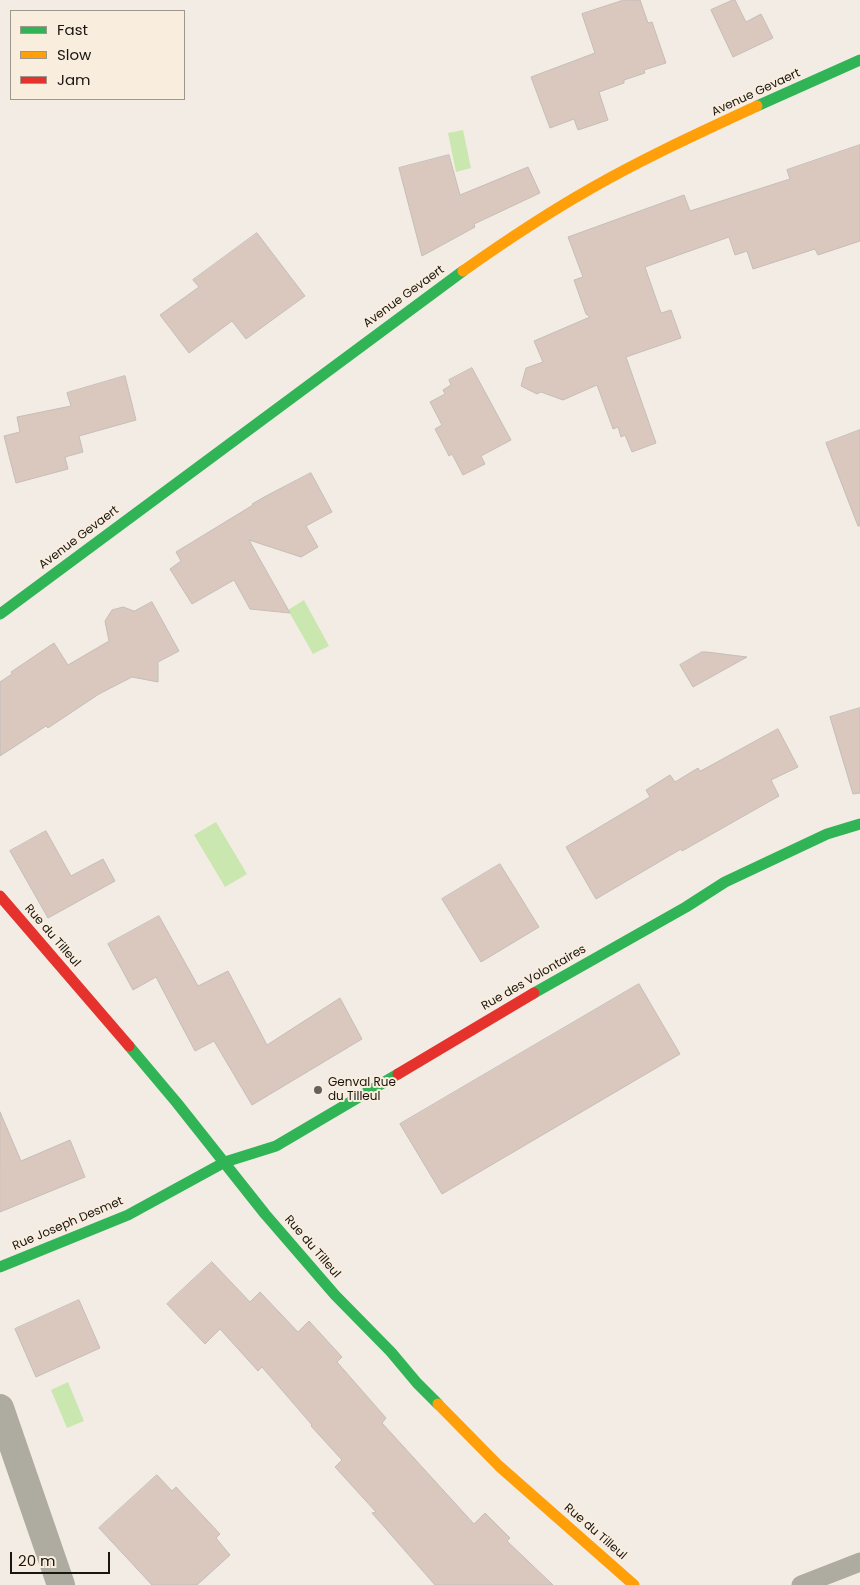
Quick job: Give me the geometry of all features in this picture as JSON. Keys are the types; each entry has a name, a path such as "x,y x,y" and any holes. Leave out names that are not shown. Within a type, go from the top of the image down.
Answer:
{"street":[{"name":"Avenue Gevaert","path":"0,614 434,292 502,244 580,195 652,156 860,60"},
{"name":"Rue des Volontaires","path":"225,1162 276,1146 527,997 686,907 725,882 826,834 860,824"},
{"name":"Rue du Tilleul","path":"0,896 177,1103 265,1214 329,1288 417,1383 499,1466 634,1585"},
{"name":"Rue Joseph Desmet","path":"0,1267 128,1215 225,1162"},
{"path":"0,1408 61,1585"}],"lane":[{"path":"801,1585 860,1562"}],"shaded area":[{"path":"463,130 471,168 456,172 448,133"},
{"path":"304,600 329,646 313,654 288,610"},
{"path":"216,822 247,874 225,887 194,835"},
{"path":"68,1382 84,1421 67,1428 51,1390"}],"building":[{"path":"624,0 640,0 648,23 652,22 666,63 644,70 645,73 624,80 624,83 599,92 608,120 578,130 574,119 550,128 531,77 595,53 582,14"},
{"path":"735,0 746,22 761,14 773,38 733,57 711,10"},
{"path":"860,145 860,241 818,255 815,249 753,269 747,251 735,255 729,237 645,267 661,313 671,310 681,338 626,357 656,443 632,452 625,435 621,437 618,427 613,429 597,385 563,400 541,392 537,394 521,386 526,368 543,362 534,341 590,317 586,314 574,280 583,277 568,237 684,195 690,211 790,179 787,170"},
{"path":"449,155 460,195 528,167 540,193 474,224 475,227 422,256 399,168"},
{"path":"257,233 305,296 246,339 232,321 189,353 160,315 199,287 193,280"},
{"path":"472,368 511,440 481,456 485,464 463,475 452,454 449,456 435,429 442,425 430,402 445,394 443,390 451,385 449,380"},
{"path":"125,376 136,420 79,436 83,452 65,457 68,469 16,483 4,436 20,432 17,417 71,406 67,393"},
{"path":"860,430 860,526 858,526 826,443"},
{"path":"311,473 332,512 306,526 318,547 301,557 249,540 290,613 250,609 234,580 192,604 170,569 181,561 176,552 252,504"},
{"path":"152,602 179,651 158,662 158,682 132,677 99,694 48,728 46,726 0,756 0,682 12,674 11,672 54,643 68,665 109,641 105,621 112,610 123,607 134,611"},
{"path":"702,652 747,657 693,687 680,665"},
{"path":"860,708 860,793 853,794 830,717"},
{"path":"778,729 798,767 771,780 779,796 682,851 681,849 596,899 566,847 650,797 646,790 670,775 675,782 698,768 700,771"},
{"path":"46,831 71,876 103,859 115,881 48,918 10,851"},
{"path":"500,864 539,927 481,962 442,899"},
{"path":"159,916 198,986 228,971 267,1045 340,998 362,1039 252,1105 214,1041 195,1051 156,977 133,990 108,944"},
{"path":"639,984 680,1054 442,1194 400,1124"},
{"path":"0,1112 21,1161 70,1140 85,1177 0,1212"},
{"path":"212,1262 250,1302 260,1292 298,1332 309,1321 342,1357 337,1362 386,1418 382,1423 474,1524 485,1513 510,1538 507,1541 553,1585 435,1585 372,1513 376,1512 335,1467 342,1460 262,1367 258,1371 220,1329 205,1344 167,1304"},
{"path":"79,1300 100,1348 36,1377 15,1329"},
{"path":"157,1475 172,1491 176,1487 220,1534 216,1538 230,1555 197,1585 152,1585 99,1528"}],"traffic: fast":[{"path":"757,106 860,60"},
{"path":"0,614 463,271"},
{"path":"534,993 686,907 725,882 827,834 860,824"},
{"path":"129,1046 265,1214 335,1295 391,1352 438,1404"},
{"path":"0,1267 128,1215 225,1162 276,1146 398,1074"}],"traffic: slow":[{"path":"463,271 525,228 590,189 652,156 757,106"},
{"path":"438,1404 499,1466 634,1585"}],"traffic: jam":[{"path":"0,896 129,1046"},
{"path":"398,1074 534,993"}],"place":[{"name":"Genval Rue du Tilleul","path":"318,1090"}]}
